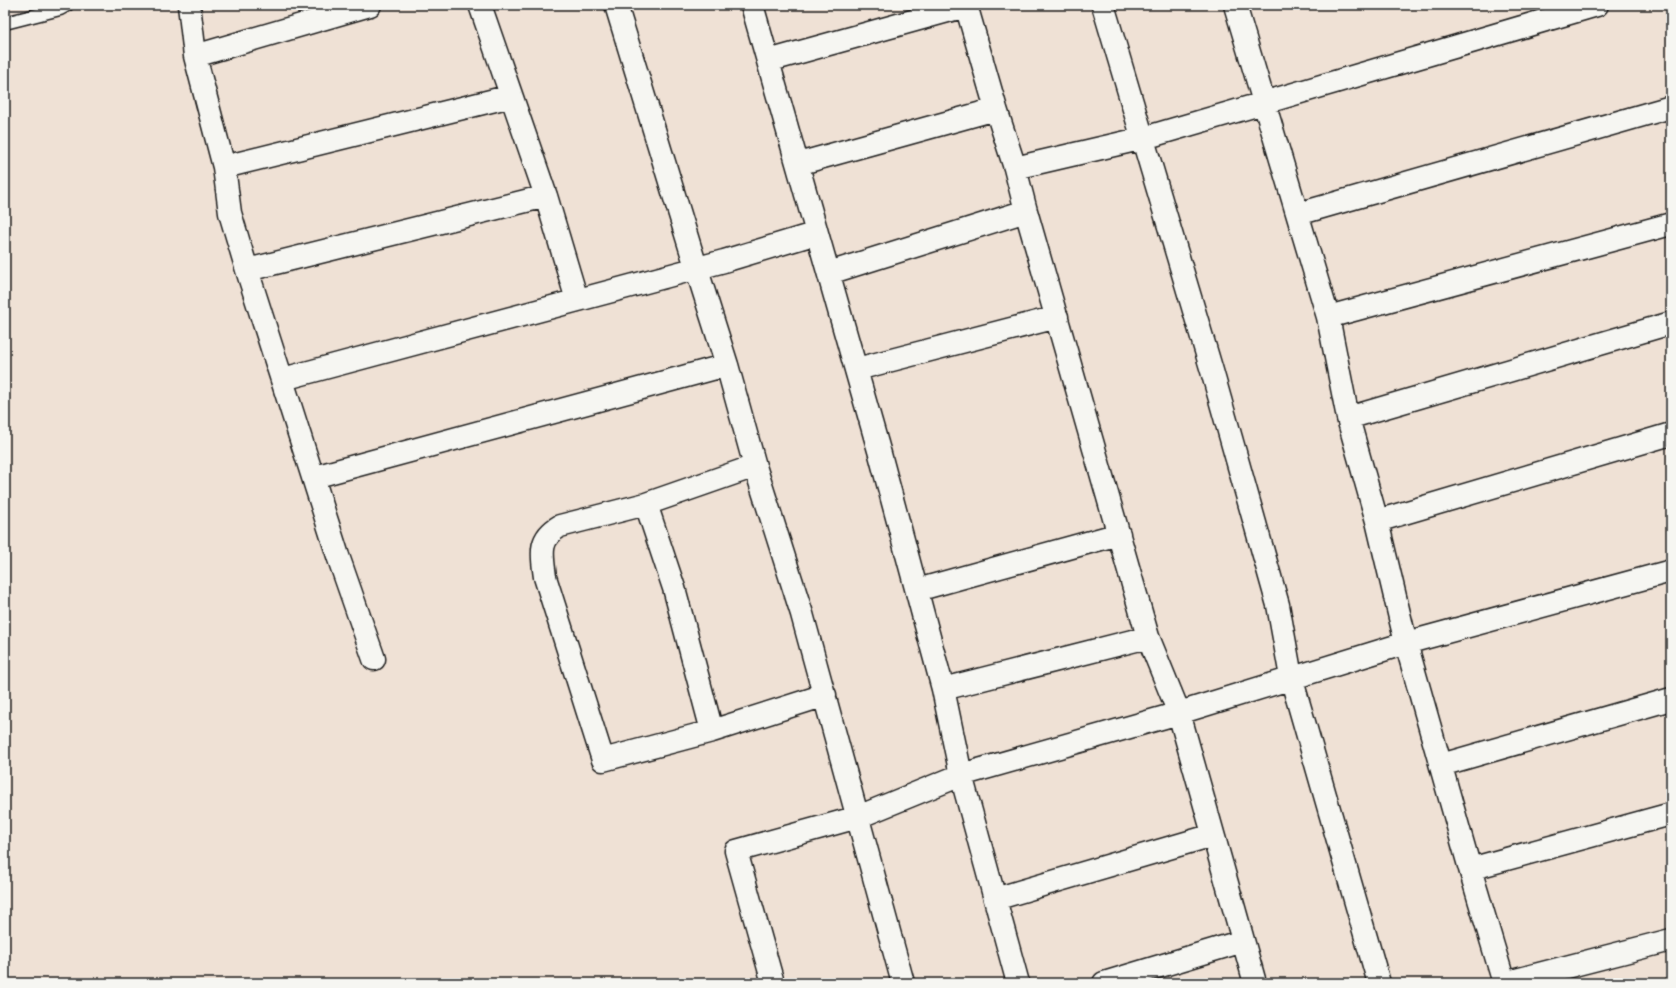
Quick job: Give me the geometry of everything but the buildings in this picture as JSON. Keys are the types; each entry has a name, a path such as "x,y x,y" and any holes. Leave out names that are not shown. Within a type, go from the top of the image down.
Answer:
{"street":[{"path":"189,5 195,56 224,167 230,213 338,556 374,659"},
{"path":"195,56 370,5"},
{"path":"480,5 546,196 577,300"},
{"path":"616,5 727,365 755,466 802,614 902,983"},
{"path":"752,5 857,369 943,689 961,775 1018,983"},
{"path":"768,61 966,5 996,109 1015,168 1148,636 1179,713 1255,983"},
{"path":"1104,5 1144,138 1278,605 1291,677 1379,983"},
{"path":"1236,5 1328,317 1348,418 1377,521 1406,643 1504,983 1671,940"},
{"path":"1015,168 1144,138 1597,5"},
{"path":"224,167 511,96"},
{"path":"1298,214 1671,107"},
{"path":"798,164 996,109"},
{"path":"247,270 546,196"},
{"path":"829,273 1026,211"},
{"path":"1328,317 1671,224"},
{"path":"283,379 724,261 817,233"},
{"path":"857,369 1057,317"},
{"path":"1348,418 1671,323"},
{"path":"314,477 727,365"},
{"path":"1377,521 1671,434"},
{"path":"755,466 646,504 560,526 551,531 544,541 542,555 546,577 603,760 712,731 825,695"},
{"path":"646,504 674,588 712,731"},
{"path":"916,590 1119,534"},
{"path":"773,983 736,851 858,817 961,775 1179,713 1291,677 1406,643 1671,570"},
{"path":"943,689 1148,636"},
{"path":"1441,765 1671,699"},
{"path":"1470,869 1671,814"},
{"path":"995,899 1213,835"},
{"path":"1104,983 1243,941"}],"lane":[{"path":"5,23 60,9 66,5"}]}
